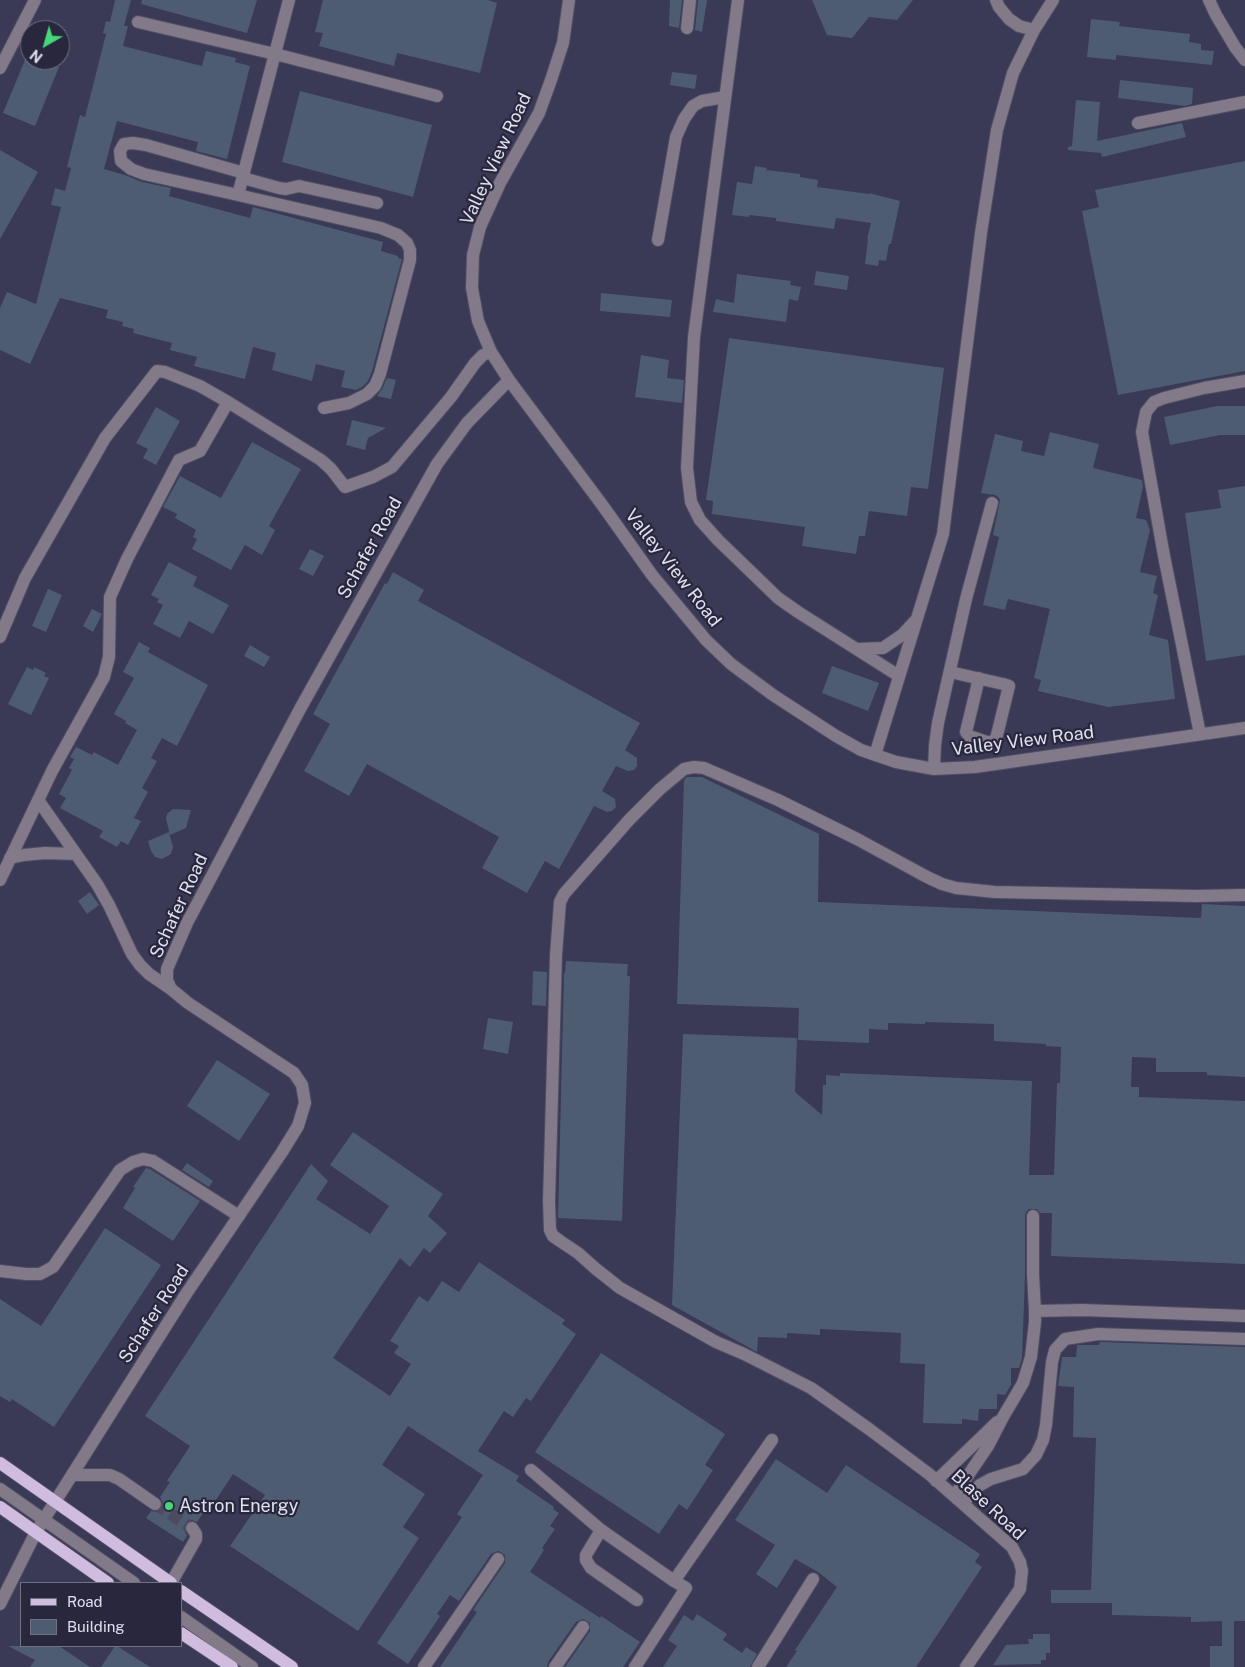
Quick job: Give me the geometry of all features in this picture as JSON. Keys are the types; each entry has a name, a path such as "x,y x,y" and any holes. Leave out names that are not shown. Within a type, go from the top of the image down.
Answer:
{"main road":[{"path":"0,1463 170,1582"},
{"path":"0,1507 107,1582"},
{"path":"182,1592 292,1667"},
{"path":"182,1634 232,1667"}],"street":[{"path":"0,68 35,0"},
{"path":"238,195 289,0"},
{"name":"Valley View Road","path":"569,0 562,43 539,113 500,183 480,227 472,255 472,288 478,321 491,352 509,380 652,575 706,640 731,664 773,695 836,736 861,750 875,755 896,762 934,769 975,767 1245,728"},
{"path":"687,28 690,0"},
{"path":"738,0 694,337 687,468 691,502 700,520 718,540 778,598 899,676"},
{"path":"996,0 1009,19 1019,26 1034,30"},
{"path":"875,755 943,534 981,234 997,130 1013,73 1034,30 1053,0"},
{"path":"1209,0 1220,23 1245,60"},
{"path":"138,22 275,54 437,96"},
{"path":"658,240 676,137 684,119 693,106 702,101 725,97"},
{"path":"1138,123 1245,102"},
{"path":"324,408 348,403 367,394 375,386 380,374 410,260 410,250 407,243 398,235 381,228 144,174 131,169 121,161 120,151 124,144 133,142 279,188 299,186 377,203"},
{"path":"0,637 25,578 100,446 157,370 200,386 228,402 321,460 345,487 373,477 392,467 451,397 475,363 483,355 491,352"},
{"name":"Schafer Road","path":"0,1604 36,1532 186,1294 298,1126 305,1103 302,1086 294,1073 188,1003 172,989 167,980 167,969 187,923 305,700 436,464 467,424 509,380"},
{"path":"1200,734 1164,556 1142,432 1146,412 1154,402 1204,388 1245,381"},
{"path":"0,880 38,800 104,677 108,657 110,597 127,559 179,460 200,451 228,402"},
{"path":"934,769 936,735 968,588 992,503"},
{"path":"857,649 884,648 902,635 918,617"},
{"path":"950,672 979,678 1009,686 996,739 991,742 969,736 966,732 979,678"},
{"name":"Blase Road","path":"966,1667 1020,1589 1022,1571 1020,1562 1012,1547 932,1477 870,1429 811,1388 716,1342 620,1288 554,1236 549,1224 549,1191 556,955 560,902 564,894 660,789 684,769 694,767 704,768 778,800 857,839 927,877 956,888 995,892 1196,896 1245,895"},
{"path":"38,800 110,905 132,954 149,974 172,989"},
{"path":"10,858 45,853 76,854"},
{"path":"0,1271 40,1274 53,1267 120,1170 138,1160 153,1161 165,1167 239,1216"},
{"path":"959,1500 1003,1416 1024,1383 1028,1371 1034,1337 1033,1216"},
{"path":"1034,1311 1083,1310 1245,1316"},
{"path":"959,1500 991,1479 1023,1469 1036,1455 1043,1440 1046,1425 1052,1362 1055,1350 1065,1339 1098,1334 1245,1339"},
{"path":"932,1477 1003,1416"},
{"path":"674,1581 772,1440"},
{"path":"531,1470 601,1530 686,1588 635,1667"},
{"path":"74,1474 110,1475 155,1504"},
{"path":"0,1489 133,1582"},
{"path":"172,1582 196,1539 196,1534 192,1528"},
{"path":"601,1530 586,1555 586,1560 591,1568 637,1600"},
{"path":"424,1667 498,1559"},
{"path":"758,1667 813,1579"},
{"path":"182,1618 252,1667"},
{"path":"555,1667 583,1627"}],"shaded area":[{"path":"0,0 1245,0 1245,1667 0,1667"}],"building":[{"path":"115,0 131,0 124,26 128,26 123,46 202,66 206,51 236,58 235,62 250,66 227,159 196,151 198,142 117,121 104,169 142,182 171,188 169,196 250,218 253,207 383,242 381,251 402,259 372,371 368,381 362,387 356,390 341,387 345,371 316,364 312,381 272,370 276,353 253,347 245,379 194,366 197,357 170,350 172,343 133,333 134,329 122,326 123,322 106,318 108,310 60,298 30,364 0,350 0,308 7,292 36,304 61,207 51,205 55,188 65,191 71,168 67,167 80,115 85,117 106,34 103,33 106,21 110,22"},
{"path":"142,0 257,0 247,33 141,4"},
{"path":"323,0 488,0 497,3 480,73 397,53 394,66 319,46 323,33 315,32"},
{"path":"670,0 682,0 679,28 669,26"},
{"path":"698,0 707,0 702,32 695,30"},
{"path":"812,0 913,0 897,20 869,17 852,38 827,35"},
{"path":"1091,19 1120,22 1119,26 1190,34 1189,42 1201,44 1201,50 1214,51 1212,65 1116,55 1116,60 1087,57"},
{"path":"21,70 58,70 35,126 3,113"},
{"path":"672,72 697,75 695,89 670,85"},
{"path":"1120,80 1193,88 1192,104 1185,106 1118,98"},
{"path":"300,91 432,125 413,197 282,162"},
{"path":"1076,100 1100,102 1097,141 1182,123 1186,137 1102,157 1101,153 1068,150 1068,147 1072,146"},
{"path":"0,150 38,172 0,239"},
{"path":"1245,161 1245,371 1118,395 1082,211 1099,207 1095,190"},
{"path":"755,166 767,168 766,170 800,174 800,177 818,180 817,187 869,193 900,201 886,261 879,260 878,266 865,264 867,239 871,223 836,218 834,229 776,221 776,218 732,215 737,182 752,184"},
{"path":"816,271 849,276 847,290 814,285"},
{"path":"737,274 791,281 790,285 801,287 798,301 789,299 786,322 713,312 716,299 734,303"},
{"path":"601,293 672,300 670,317 600,311"},
{"path":"729,338 944,368 928,489 911,487 907,516 869,511 865,536 859,536 856,554 802,546 805,527 712,514 713,501 706,500"},
{"path":"641,355 669,360 667,378 684,380 682,403 635,397"},
{"path":"387,378 396,380 391,399 377,396"},
{"path":"1217,406 1245,406 1245,435 1220,435 1170,445 1164,417"},
{"path":"156,407 180,421 156,465 143,458 148,449 136,443"},
{"path":"352,420 386,428 368,438 365,450 346,445"},
{"path":"1050,432 1099,444 1093,468 1142,480 1143,487 1136,518 1146,520 1150,530 1140,572 1157,576 1153,593 1158,595 1149,635 1168,640 1175,699 1108,707 1038,691 1041,680 1034,678 1050,609 1008,599 1005,610 983,605 999,537 993,535 1000,500 995,495 981,493 995,434 1023,441 1021,451 1044,456"},
{"path":"252,442 301,469 269,526 275,530 262,555 245,545 231,570 192,549 197,539 193,537 196,530 175,518 177,514 163,507 180,476 221,498"},
{"path":"1245,486 1245,655 1206,661 1185,513 1221,508 1218,490"},
{"path":"310,549 324,556 313,576 299,569"},
{"path":"169,562 197,577 193,586 229,605 213,634 189,621 180,638 153,624 163,605 157,602 159,599 151,595"},
{"path":"393,572 424,590 418,601 640,723 625,750 637,758 637,766 634,770 628,771 616,766 602,791 615,799 616,807 612,811 607,812 594,806 559,869 545,861 527,893 482,868 499,837 367,764 349,796 304,771 330,724 313,714 385,583 387,584"},
{"path":"48,589 62,595 46,632 32,626"},
{"path":"92,609 102,614 93,632 83,626"},
{"path":"139,642 150,648 148,652 208,685 177,746 162,738 151,758 157,761 142,788 148,792 134,818 141,821 128,845 121,841 117,847 99,837 103,831 60,808 66,798 59,794 72,770 69,768 74,759 70,757 76,747 92,755 94,752 118,765 137,730 114,714 134,678 123,672"},
{"path":"250,645 270,657 264,667 244,656"},
{"path":"832,666 879,683 868,711 822,693"},
{"path":"27,667 33,670 34,667 46,673 44,676 49,678 31,715 8,704"},
{"path":"687,777 702,777 819,834 818,902 1201,918 1202,904 1245,906 1245,1077 1207,1075 1207,1072 1156,1072 1156,1058 1132,1057 1131,1087 1139,1087 1139,1097 1245,1101 1245,1264 1051,1256 1052,1213 1040,1213 1037,1209 1029,1209 1025,1216 1022,1358 1019,1368 1011,1368 1011,1385 1005,1395 997,1394 997,1409 979,1409 978,1421 962,1419 962,1424 923,1423 925,1364 900,1363 901,1333 820,1329 820,1335 787,1333 787,1338 758,1337 757,1352 672,1305 683,1034 797,1038 795,1092 822,1115 823,1085 826,1085 826,1075 840,1076 840,1073 1032,1081 1029,1175 1054,1175 1057,1083 1060,1083 1061,1047 1046,1046 1046,1044 994,1041 994,1024 888,1023 888,1030 869,1029 869,1043 798,1040 799,1008 677,1004 684,780"},
{"path":"173,809 191,810 186,828 170,835 166,818 167,814"},
{"path":"169,832 173,847 171,854 162,859 155,857 148,841"},
{"path":"90,892 99,905 87,914 78,901"},
{"path":"566,961 628,964 627,976 630,976 622,1221 558,1218 564,973"},
{"path":"533,971 547,972 546,1006 532,1005"},
{"path":"488,1018 513,1022 508,1054 483,1049"},
{"path":"217,1060 270,1094 239,1141 187,1106"},
{"path":"353,1132 443,1194 428,1216 447,1233 430,1253 424,1248 410,1267 400,1258 333,1358 390,1396 411,1364 394,1353 399,1346 390,1341 419,1296 428,1302 442,1281 459,1292 479,1262 565,1320 562,1324 576,1334 531,1401 526,1398 513,1417 504,1411 478,1451 519,1476 516,1481 554,1507 553,1509 559,1513 550,1526 555,1529 542,1548 544,1550 530,1572 640,1642 623,1667 565,1667 590,1631 590,1623 583,1619 576,1622 548,1662 547,1667 440,1667 477,1612 473,1610 505,1563 505,1555 499,1551 491,1554 459,1601 450,1595 437,1614 440,1616 408,1664 377,1643 462,1517 457,1514 483,1475 408,1426 382,1465 425,1494 403,1527 419,1538 358,1631 230,1546 265,1495 233,1474 210,1509 207,1507 197,1522 191,1520 185,1524 184,1529 187,1536 183,1542 146,1518 151,1511 158,1512 162,1508 160,1497 170,1482 167,1481 190,1446 145,1416 311,1164 328,1181 316,1199 370,1234 389,1206 330,1165"},
{"path":"187,1163 213,1181 209,1187 182,1170"},
{"path":"146,1168 200,1201 173,1241 123,1208 135,1188 133,1187"},
{"path":"105,1228 161,1265 54,1427 12,1399 10,1402 0,1396 0,1299 41,1326"},
{"path":"1100,1342 1245,1347 1245,1621 1234,1621 1234,1667 1210,1667 1210,1646 1222,1646 1222,1621 1191,1622 1191,1617 1112,1615 1112,1603 1051,1603 1051,1590 1091,1590 1096,1438 1073,1437 1074,1387 1058,1386 1062,1357 1076,1357 1077,1345 1099,1345"},
{"path":"601,1353 725,1434 705,1465 713,1470 687,1510 679,1504 659,1534 535,1452"},
{"path":"776,1459 827,1493 846,1465 980,1554 975,1562 982,1567 916,1667 786,1667 797,1651 795,1650 837,1587 818,1572 795,1559 777,1588 756,1574 775,1545 735,1520"},
{"path":"697,1614 727,1634 723,1640 742,1653 746,1647 757,1654 750,1667 663,1667 677,1646 668,1640 684,1615 693,1621"},
{"path":"1033,1634 1050,1634 1050,1653 1046,1653 1046,1660 1041,1660 1041,1664 993,1665 1006,1645 1029,1644 1028,1639 1033,1639"},
{"path":"8,1646 60,1647 90,1667 30,1667 35,1660"},
{"path":"114,1647 119,1647 150,1667 101,1667"}],"tunnel":[{"path":"155,1504 192,1528"}],"place":[{"name":"Astron Energy","path":"169,1506"}]}
